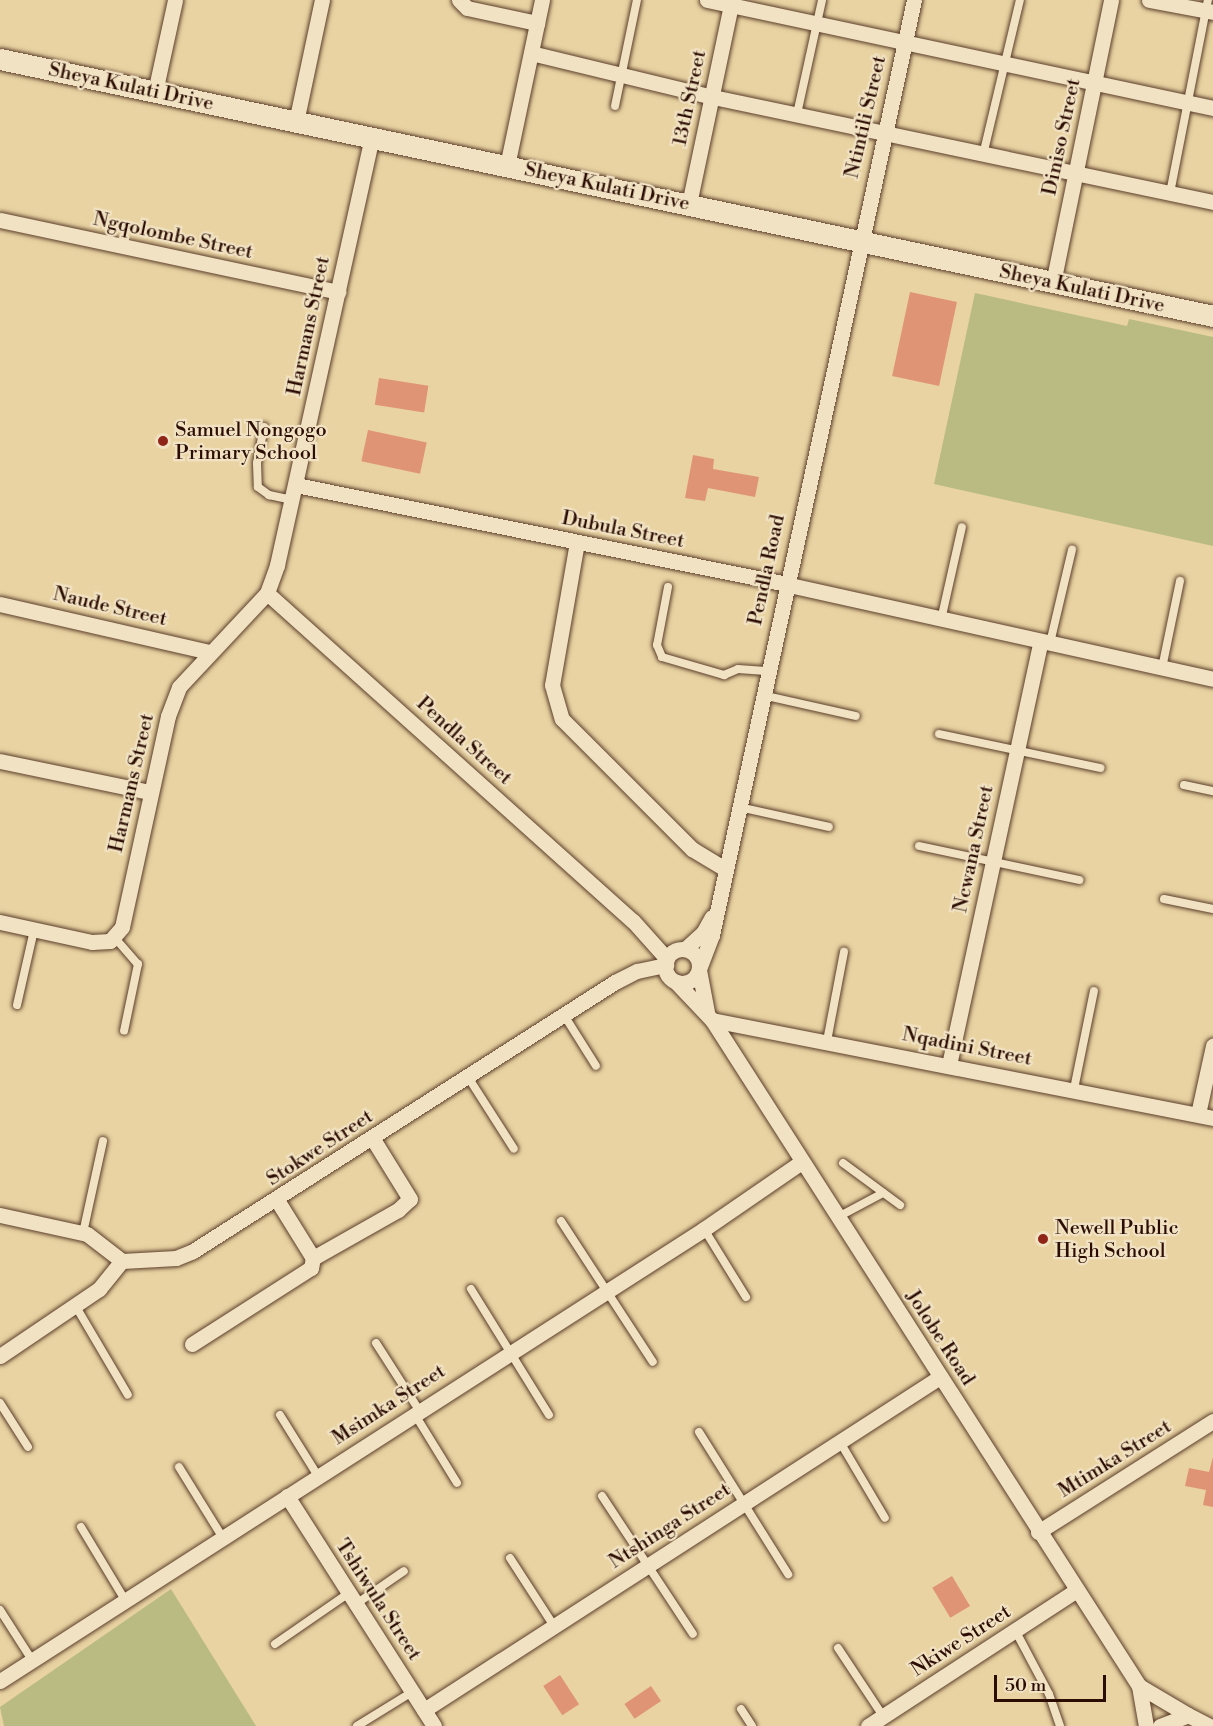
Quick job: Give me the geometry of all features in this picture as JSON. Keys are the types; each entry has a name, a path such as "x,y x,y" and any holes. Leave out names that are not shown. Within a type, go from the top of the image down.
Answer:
{"street":[{"path":"155,92 176,0"},
{"path":"296,122 322,0"},
{"path":"459,0 467,8 537,23"},
{"path":"507,166 542,0"},
{"path":"706,0 731,3 1213,108"},
{"name":"Ntintili Street","path":"860,243 914,0"},
{"name":"Diniso Street","path":"1053,283 1111,0"},
{"path":"1149,0 1209,7"},
{"name":"13th Street","path":"689,204 713,98 731,3"},
{"path":"531,53 713,98 1213,202"},
{"name":"Sheya Kulati Drive","path":"0,59 1213,316"},
{"name":"Harmans Street","path":"112,939 122,927 150,792 178,687 267,593 296,485 372,138"},
{"name":"Ngqolombe Street","path":"0,220 338,292"},
{"name":"Pendla Road","path":"699,970 708,954 737,806 860,243"},
{"name":"Dubula Street","path":"296,485 785,584 1045,644 1213,679"},
{"path":"577,542 552,685 562,719 692,849 724,868"},
{"name":"Pendla Street","path":"267,593 673,956"},
{"name":"Naude Street","path":"0,604 209,652"},
{"name":"Ncwana Street","path":"949,1065 1017,750 1045,644"},
{"path":"0,761 150,792"},
{"name":"Pendla Road","path":"673,956 703,933 716,905"},
{"path":"0,922 92,942 112,939"},
{"path":"673,956 698,959 699,970 690,981 676,982"},
{"name":"Jolobe Road","path":"673,956 676,982 709,1016 800,1163 1139,1686 1146,1726"},
{"name":"Stokwe Street","path":"122,1261 176,1258 230,1231 615,982 673,956"},
{"name":"Jolobe Road","path":"699,970 709,1016"},
{"name":"Nqadini Street","path":"709,1016 1205,1116"},
{"path":"1205,1116 1213,1046"},
{"path":"313,1258 408,1203 403,1186 373,1139"},
{"name":"Msimka Street","path":"0,1681 606,1289 704,1229 800,1163"},
{"path":"192,1344 311,1268 313,1258 277,1200"},
{"path":"0,1215 83,1233 100,1240 122,1261 99,1289 0,1356"},
{"name":"Ntshinga Street","path":"424,1710 940,1377"},
{"name":"Mtimka Street","path":"1038,1532 1213,1421"},
{"name":"Tshiwula Street","path":"287,1496 434,1726"},
{"name":"Nkiwe Street","path":"868,1726 1077,1590"},
{"name":"Jolobe Road","path":"1139,1686 1210,1726"},
{"path":"1160,1726 1192,1716 1213,1716"}],"lane":[{"path":"615,106 637,0"},
{"path":"797,114 822,0"},
{"path":"983,155 1020,0"},
{"path":"1170,194 1209,7"},
{"path":"264,427 257,464 258,487 269,495 292,500"},
{"path":"942,620 962,527"},
{"path":"1045,644 1072,550"},
{"path":"1162,668 1180,581"},
{"path":"668,587 657,645 662,657 724,675 738,669 766,672"},
{"path":"761,695 856,717"},
{"path":"939,734 1100,768"},
{"path":"1184,785 1213,792"},
{"path":"737,806 829,827"},
{"path":"919,846 1079,880"},
{"path":"1164,898 1213,909"},
{"path":"17,1005 34,930"},
{"path":"112,939 138,967 124,1031"},
{"path":"827,1041 844,952"},
{"path":"1074,1089 1094,992"},
{"path":"564,1015 596,1066"},
{"path":"468,1077 514,1149"},
{"path":"83,1233 103,1141"},
{"path":"843,1163 900,1205"},
{"path":"836,1218 883,1193"},
{"path":"561,1221 653,1362"},
{"path":"704,1229 746,1297"},
{"path":"471,1289 549,1415"},
{"path":"75,1305 128,1395"},
{"path":"376,1343 457,1483"},
{"path":"0,1403 28,1448"},
{"path":"280,1415 318,1476"},
{"path":"699,1432 788,1574"},
{"path":"840,1442 885,1518"},
{"path":"179,1467 223,1538"},
{"path":"602,1496 693,1634"},
{"path":"81,1527 125,1600"},
{"path":"510,1558 554,1626"},
{"path":"275,1644 404,1571"},
{"path":"0,1610 32,1660"},
{"path":"1015,1630 1049,1694 1060,1726"},
{"path":"838,1648 883,1716"},
{"path":"357,1726 412,1692"},
{"path":"741,1709 752,1726"}],"green space":[{"path":"975,293 1127,326 1129,319 1213,337 1213,546 934,484"},
{"path":"171,1589 256,1726 4,1726 0,1707"}],"building":[{"path":"910,292 957,302 939,386 892,376"},
{"path":"379,378 428,386 424,412 375,405"},
{"path":"368,430 427,442 420,474 361,461"},
{"path":"693,455 714,459 713,469 759,477 755,497 708,488 705,501 685,498"},
{"path":"1213,1457 1213,1507 1203,1505 1206,1490 1185,1486 1189,1468 1209,1472"},
{"path":"952,1576 970,1606 950,1618 932,1588"},
{"path":"560,1675 579,1704 562,1715 543,1686"},
{"path":"651,1686 661,1701 635,1719 624,1704"}],"place":[{"name":"Samuel Nongogo Primary School","path":"163,441"},
{"name":"Newell Public High School","path":"1043,1239"}]}
